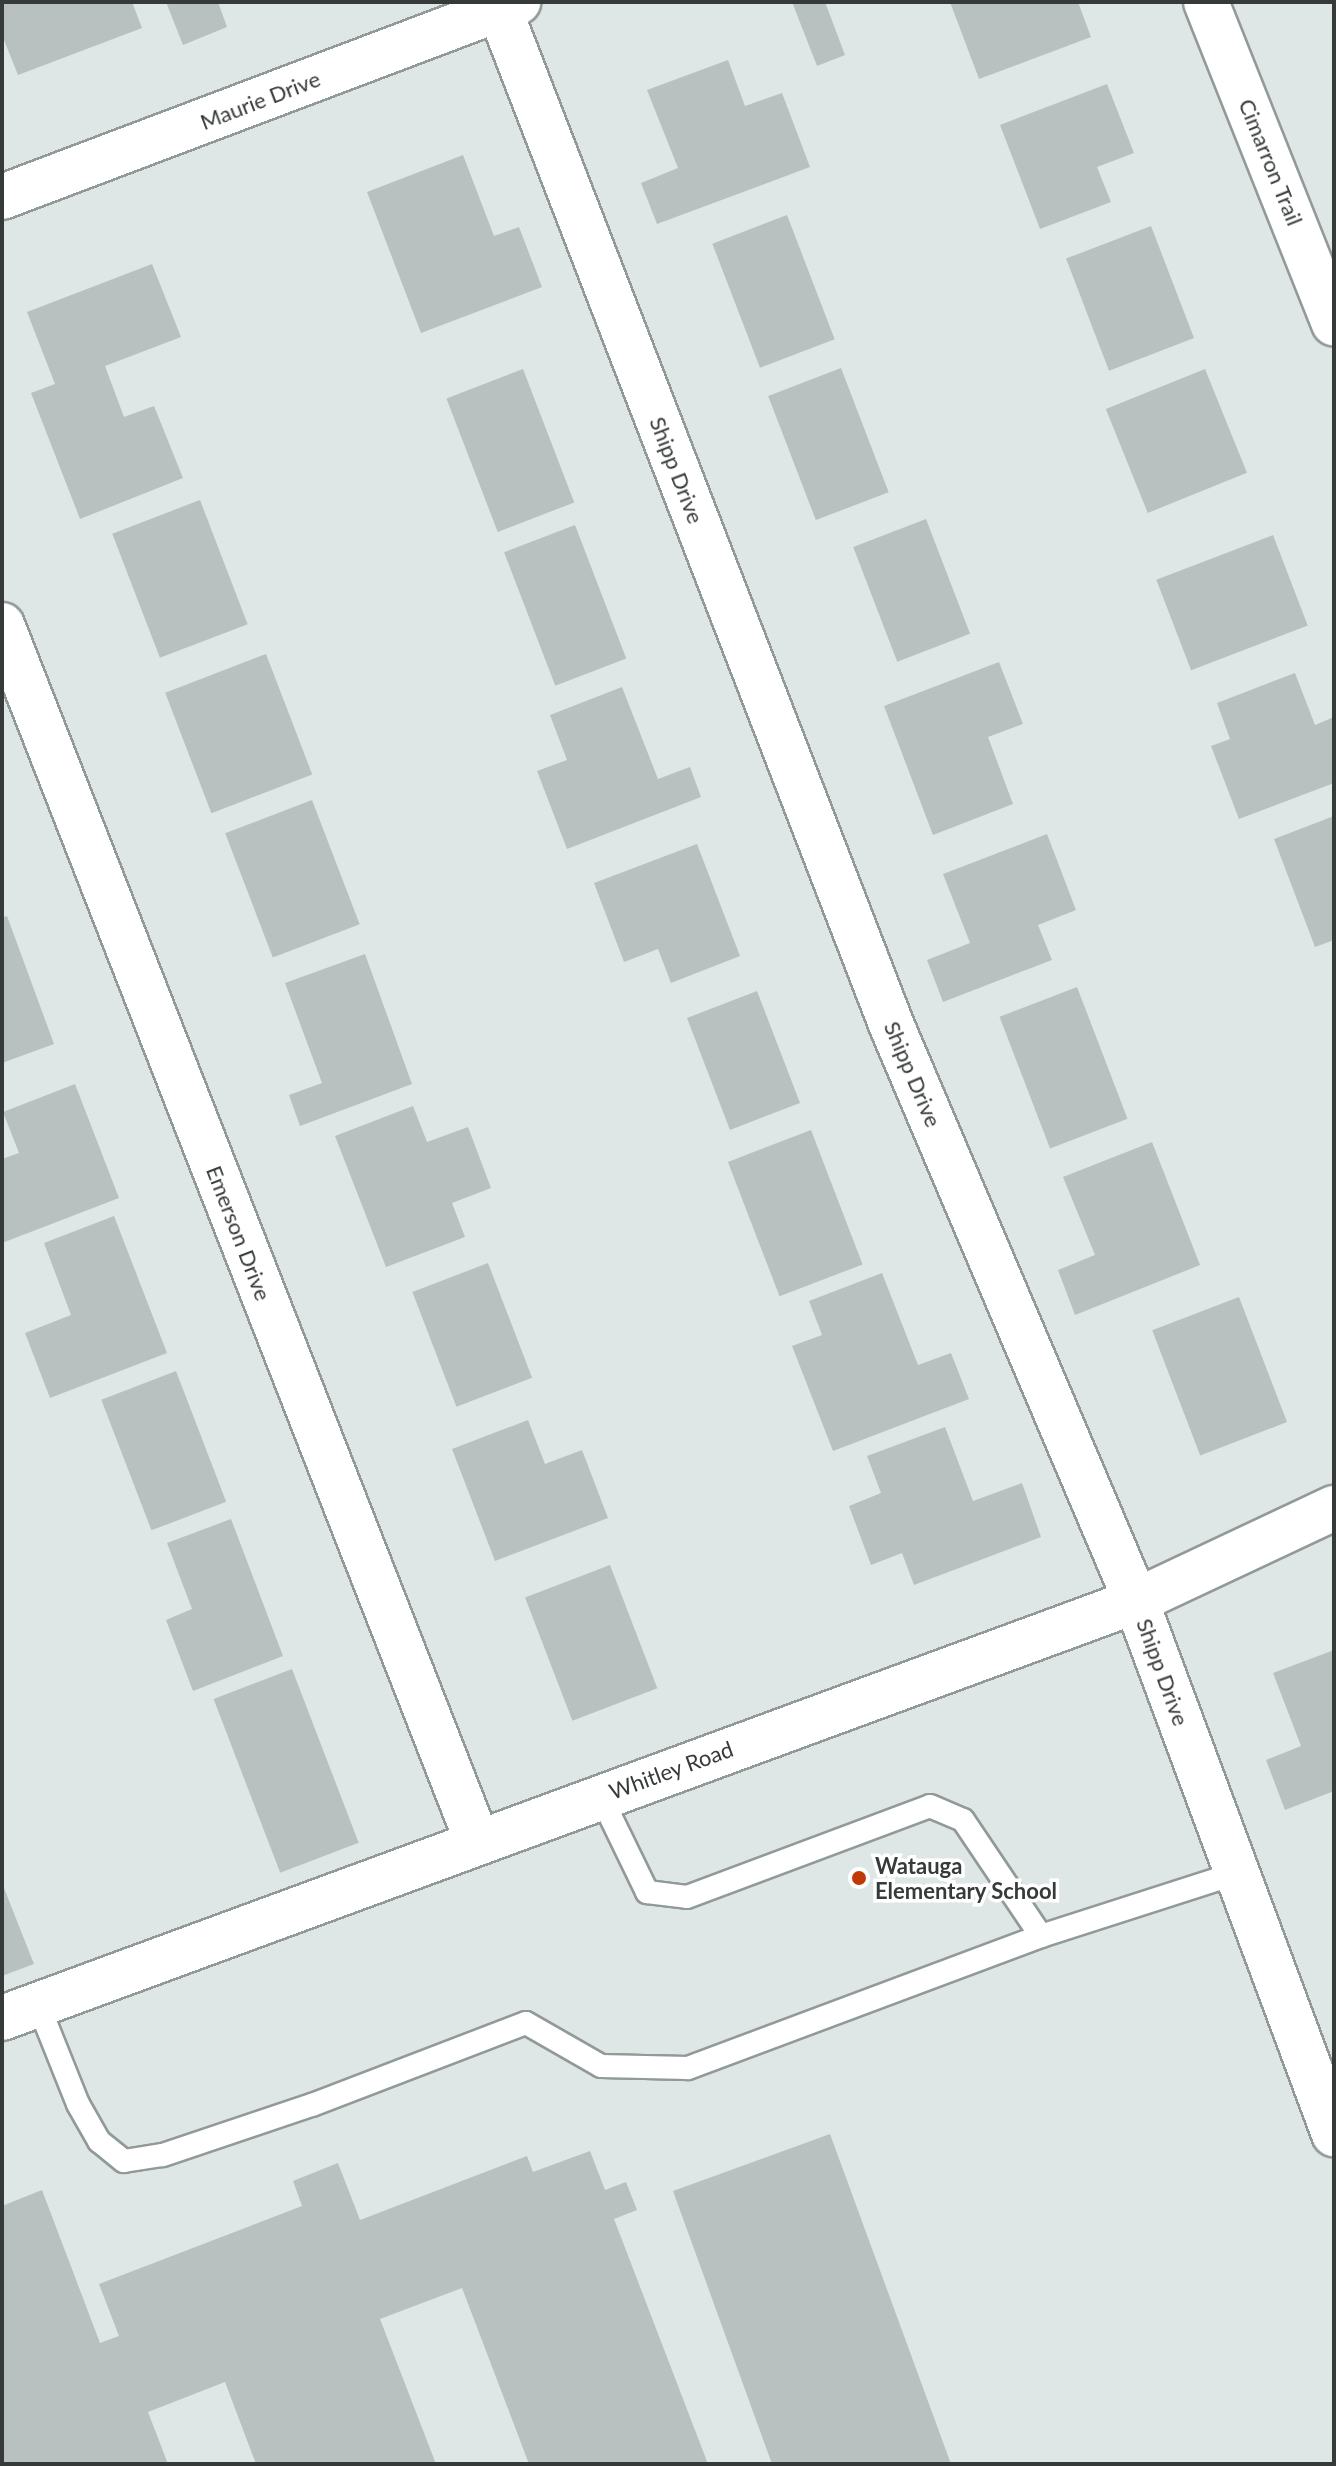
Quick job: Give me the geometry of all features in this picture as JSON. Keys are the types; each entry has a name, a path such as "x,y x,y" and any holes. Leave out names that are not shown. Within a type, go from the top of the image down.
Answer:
{"street":[{"name":"Cimarron Trail","path":"1206,2 1334,323"},
{"name":"Maurie Drive","path":"2,197 509,6"},
{"name":"Shipp Drive","path":"509,6 891,1024 1136,1601 1334,2134"},
{"name":"Emerson Drive","path":"2,625 477,1841"},
{"name":"Whitley Road","path":"20,2011 600,1795 1136,1601 1334,1508"}],"lane":[{"path":"600,1795 647,1892 687,1897 930,1806 963,1820 1041,1936"},
{"path":"20,2011 99,2141 124,2161 163,2155 312,2105 526,2023 601,2066 688,2068 1041,1936 1237,1873"}],"building":[{"path":"2,2 132,2 142,28 18,75 2,35"},
{"path":"166,2 218,2 227,27 183,45"},
{"path":"792,2 825,2 845,55 817,66"},
{"path":"950,2 1078,2 1091,37 979,79"},
{"path":"728,60 745,106 782,93 810,167 657,224 641,183 678,168 647,90"},
{"path":"1107,84 1134,153 1097,167 1111,202 1040,229 1000,125"},
{"path":"463,155 494,236 519,227 542,287 421,333 367,192"},
{"path":"787,215 835,339 760,368 712,244"},
{"path":"1151,226 1194,338 1109,371 1066,259"},
{"path":"152,264 181,337 105,366 124,417 154,406 183,478 80,519 31,393 55,384 27,312"},
{"path":"841,368 889,492 816,520 768,396"},
{"path":"523,369 574,503 498,532 446,398"},
{"path":"1205,369 1247,473 1148,513 1106,409"},
{"path":"200,500 248,624 160,658 112,534"},
{"path":"926,519 970,634 897,662 853,547"},
{"path":"575,525 626,659 555,686 504,552"},
{"path":"1273,535 1308,626 1191,670 1156,580"},
{"path":"266,654 312,774 211,813 165,693"},
{"path":"999,662 1023,724 988,737 1013,804 933,835 884,706"},
{"path":"1295,673 1315,725 1334,717 1334,783 1239,819 1211,746 1230,739 1217,703"},
{"path":"622,687 658,779 690,767 701,797 567,849 537,771 567,760 550,715"},
{"path":"312,800 360,924 273,957 225,833"},
{"path":"1334,816 1334,940 1315,947 1274,839"},
{"path":"1047,834 1076,910 1038,925 1052,960 943,1002 927,960 970,943 943,874"},
{"path":"697,844 740,956 671,983 658,949 624,962 594,883"},
{"path":"7,916 54,1044 2,1063 2,918"},
{"path":"365,954 412,1084 300,1126 289,1095 322,1083 285,983"},
{"path":"1077,987 1128,1119 1050,1148 1000,1017"},
{"path":"757,991 800,1103 730,1130 687,1018"},
{"path":"75,1084 119,1198 2,1243 2,1159 19,1153 3,1112"},
{"path":"413,1106 427,1142 468,1127 491,1188 452,1203 465,1237 386,1267 335,1136"},
{"path":"811,1130 863,1264 780,1296 728,1162"},
{"path":"1152,1142 1200,1265 1075,1315 1058,1270 1095,1255 1063,1177"},
{"path":"114,1216 167,1353 50,1398 25,1333 71,1315 44,1243"},
{"path":"488,1263 532,1378 456,1407 412,1292"},
{"path":"882,1273 918,1365 951,1353 969,1399 833,1451 792,1346 822,1335 809,1301"},
{"path":"1239,1297 1287,1422 1200,1455 1152,1330"},
{"path":"176,1371 226,1502 151,1530 101,1400"},
{"path":"528,1420 545,1464 582,1450 608,1518 495,1561 452,1449"},
{"path":"945,1427 973,1501 1022,1483 1041,1537 914,1585 902,1553 871,1565 849,1506 881,1493 867,1456"},
{"path":"231,1519 283,1656 193,1691 166,1620 192,1609 167,1543"},
{"path":"610,1565 657,1688 572,1721 525,1598"},
{"path":"1334,1650 1334,1791 1285,1810 1266,1760 1301,1746 1273,1673"},
{"path":"292,1669 359,1843 280,1873 214,1699"},
{"path":"2,1883 34,1964 2,1976"},
{"path":"830,2134 951,2464 772,2464 673,2191"},
{"path":"590,2151 605,2190 626,2182 637,2210 614,2219 708,2464 529,2464 462,2288 380,2319 436,2464 256,2464 225,2382 148,2412 168,2464 2,2464 2,2206 42,2190 100,2343 119,2336 99,2284 302,2206 293,2181 338,2163 360,2220 527,2156 533,2172"}],"place":[{"name":"Watauga Elementary School","path":"859,1878"}]}
